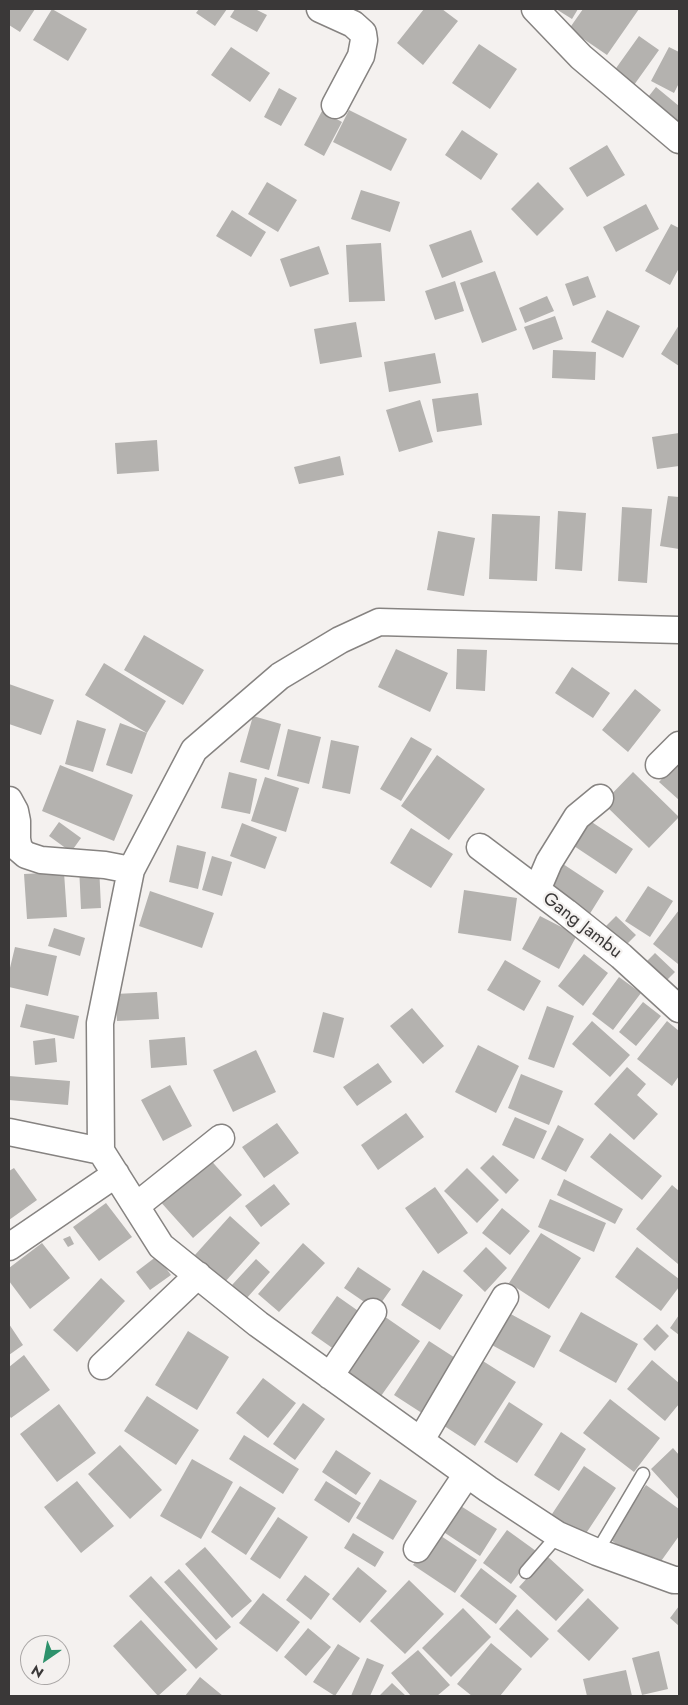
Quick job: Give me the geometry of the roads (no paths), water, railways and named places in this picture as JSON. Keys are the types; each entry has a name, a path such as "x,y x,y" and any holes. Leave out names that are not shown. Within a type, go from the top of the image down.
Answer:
{"street":[{"path":"320,9 353,24 363,33 364,40 361,56 335,105"},
{"path":"535,9 581,57 679,140"},
{"path":"679,630 379,622 340,640 280,676 194,750 130,870 100,1023 101,1151 161,1246 258,1324 467,1474 558,1534 597,1552 674,1580 679,1580"},
{"path":"659,765 679,745"},
{"path":"537,890 549,862 577,817 600,798"},
{"path":"9,800 18,820 17,839 19,849 26,855 41,860 105,865 130,870"},
{"name":"Gang Jambu","path":"480,847 621,956 679,1009"},
{"path":"9,1132 101,1151"},
{"path":"136,1206 221,1138"},
{"path":"9,1247 116,1174"},
{"path":"102,1366 198,1275"},
{"path":"421,1440 505,1297"},
{"path":"330,1376 373,1312"},
{"path":"417,1549 467,1474"}],"lane":[{"path":"597,1552 643,1474"},
{"path":"526,1572 558,1534"}]}
